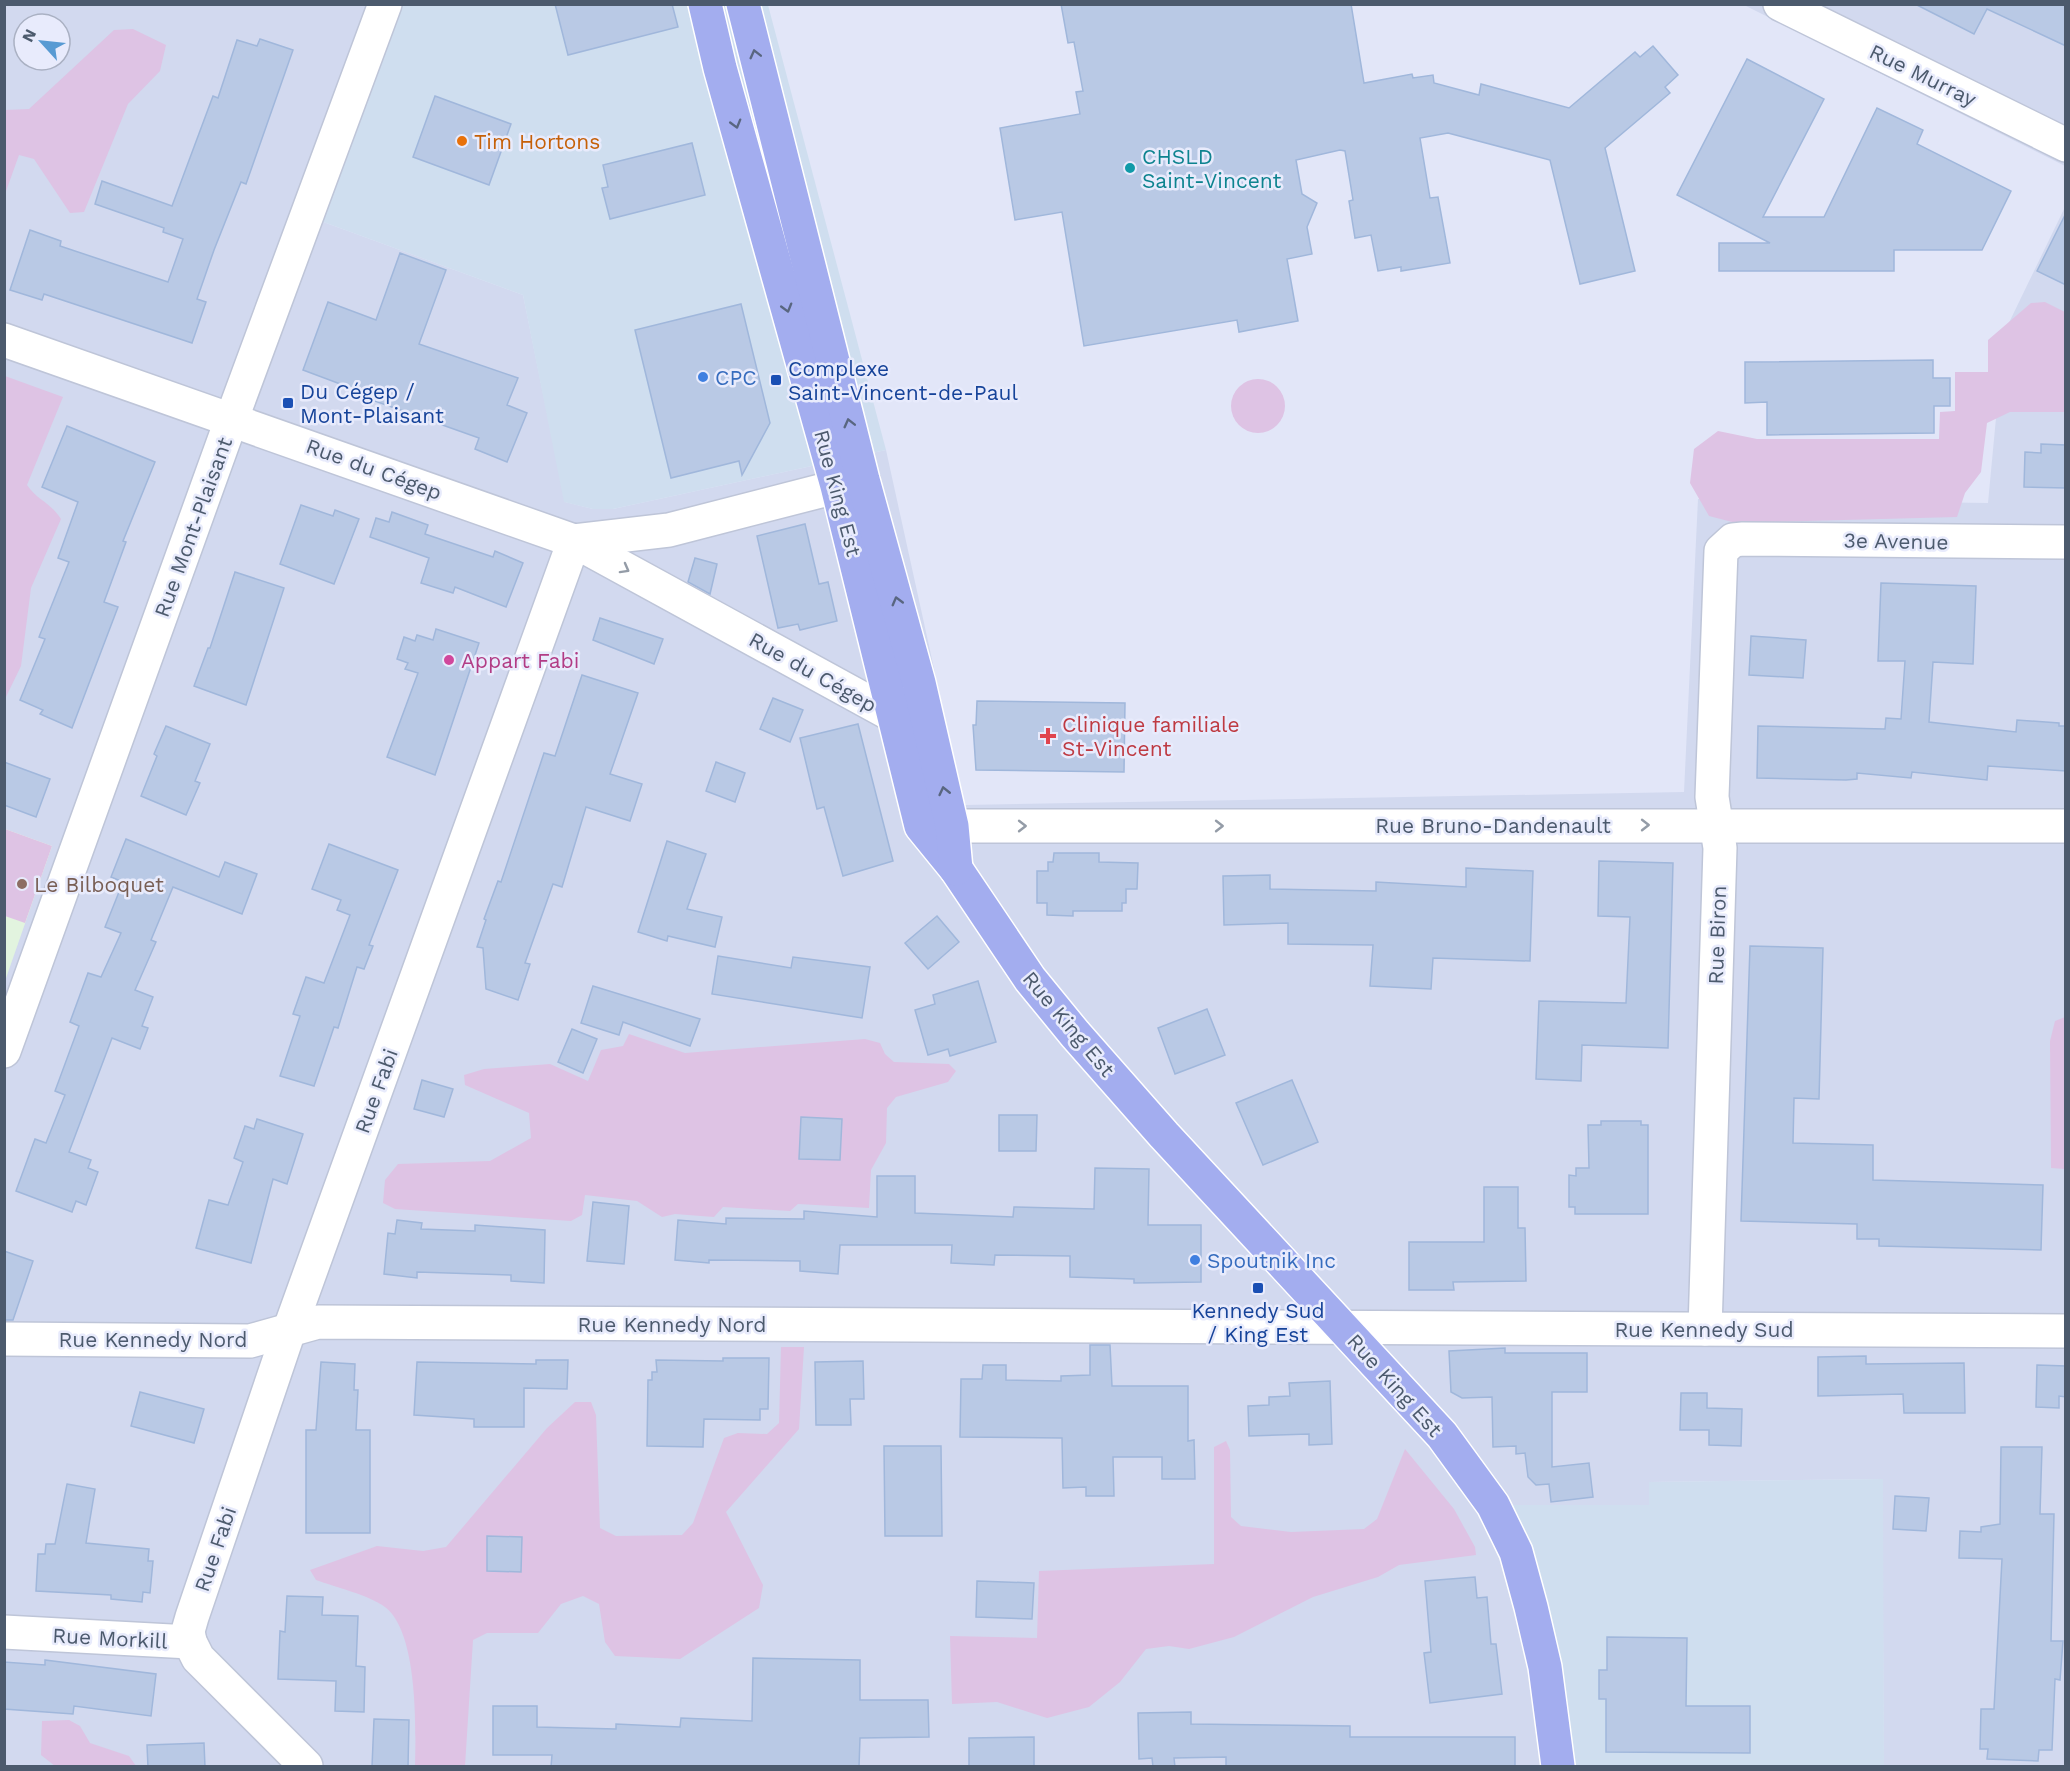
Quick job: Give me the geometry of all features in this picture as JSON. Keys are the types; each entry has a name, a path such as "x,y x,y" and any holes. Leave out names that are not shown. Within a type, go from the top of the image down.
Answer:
{"main road":[{"name":"Rue King Est","path":"705,4 720,68 850,483 919,683 937,826"},
{"name":"Rue King Est","path":"742,4 850,483 894,716 956,869 1004,944 1075,1034 1164,1135 1442,1435 1493,1505 1508,1532 1532,1607 1545,1667 1558,1767"}],"street":[{"name":"Rue Mont-Plaisant","path":"4,1052 232,418 385,4"},
{"name":"Rue Murray","path":"1780,4 2066,145"},
{"name":"Rue du Cégep","path":"4,340 232,418 574,541 894,716"},
{"name":"Rue du Cégep","path":"574,541 669,530 850,483"},
{"name":"3e Avenue","path":"1727,543 1743,539 2066,542"},
{"name":"Rue Fabi","path":"190,1642 188,1631 192,1617 290,1331 574,541"},
{"name":"Rue Biron","path":"1705,1329 1720,848 1712,797 1720,561 1721,551 1727,543"},
{"name":"Rue Bruno-Dandenault","path":"937,826 1716,824 2066,826"},
{"name":"Rue Kennedy Nord","path":"4,1339 250,1341 318,1322 1343,1327"},
{"name":"Rue Kennedy Sud","path":"1343,1327 2066,1331"},
{"name":"Rue Morkill","path":"4,1632 190,1642 198,1658 306,1767"}],"shaded area":[{"path":"5,5 385,5 307,216 523,295 565,502 593,509 613,509 886,450 964,805 1684,792 1698,499 1988,503 2004,333 2065,207 2065,1766 1884,1766 1882,1479 1649,1482 1650,1505 1494,1505 1558,1766 5,1766 4,981 52,846 5,829"},
{"path":"385,5 768,5 886,450 613,509 593,509 564,502 523,295 307,216"},
{"path":"1744,5 2065,5 2065,166"},
{"path":"133,29 166,45 160,71 128,104 84,212 70,213 34,159 19,155 5,194 5,110 29,109 69,72 72,72 72,69 114,30"},
{"path":"2045,302 2065,312 2065,412 2010,412 1987,423 1981,472 1965,493 1957,517 1736,523 1709,516 1690,483 1694,449 1718,431 1757,439 1939,439 1940,412 1955,411 1955,372 1988,372 1988,340 2031,303"},
{"path":"5,376 63,397 27,485 61,519 31,588 21,666 5,699"},
{"path":"1258,379 1268,381 1277,387 1283,396 1285,406 1283,416 1277,425 1268,431 1258,433 1248,431 1239,425 1233,416 1231,406 1233,396 1239,387 1248,381"},
{"name":"Le Bilboquet","path":"5,829 52,846 5,981"},
{"name":"Le Bilboquet","path":"5,829 52,846 25,923 5,916"},
{"path":"2065,1017 2065,1169 2051,1168 2050,1041 2055,1021"},
{"path":"629,1034 685,1053 865,1039 880,1043 885,1054 894,1062 949,1064 956,1071 948,1082 896,1097 887,1108 886,1143 871,1170 869,1208 798,1204 790,1211 723,1207 714,1217 675,1214 662,1217 637,1201 585,1195 582,1215 571,1221 395,1209 383,1203 385,1180 398,1164 490,1161 531,1138 529,1113 465,1085 464,1075 484,1069 550,1064 588,1081 601,1050 623,1046"},
{"path":"781,1347 804,1347 799,1429 726,1512 763,1585 759,1608 680,1659 615,1656 605,1642 599,1604 583,1596 561,1604 538,1633 487,1633 473,1640 465,1766 415,1766 413,1681 404,1637 396,1619 378,1603 316,1580 310,1570 377,1546 423,1551 446,1547 547,1428 575,1402 591,1402 596,1415 600,1528 616,1536 682,1535 693,1523 724,1438 738,1433 767,1434 779,1423"},
{"path":"1226,1441 1230,1450 1231,1517 1241,1526 1291,1532 1364,1529 1377,1519 1405,1449 1454,1509 1475,1547 1476,1555 1399,1565 1378,1577 1313,1597 1234,1637 1189,1649 1169,1646 1146,1649 1120,1682 1089,1707 1047,1718 997,1702 952,1704 950,1636 1037,1638 1039,1571 1214,1564 1214,1447"},
{"path":"1883,1479 1884,1766 1558,1766 1493,1505 1649,1505 1649,1482"},
{"path":"69,1720 80,1726 90,1743 129,1756 136,1766 55,1766 41,1755 42,1721"}],"building":[{"path":"555,4 672,4 678,27 568,55"},
{"path":"1061,4 1351,4 1364,83 1412,74 1413,78 1433,75 1434,83 1479,95 1481,84 1569,108 1635,52 1640,57 1653,46 1678,75 1665,87 1670,93 1605,148 1635,271 1580,284 1550,160 1448,133 1420,138 1430,198 1438,197 1450,263 1401,271 1401,267 1378,271 1371,235 1355,238 1349,201 1353,200 1345,151 1340,150 1296,160 1302,194 1317,203 1307,227 1312,254 1287,259 1298,321 1239,332 1237,320 1084,346 1062,212 1015,220 1000,128 1080,114 1076,92 1083,91 1074,42 1068,43"},
{"path":"1915,4 2066,4 2066,46 1987,9 1974,34"},
{"path":"260,39 293,50 246,184 241,182 197,299 206,302 192,343 44,294 42,300 10,290 30,230 61,241 60,246 168,282 183,239 163,232 164,228 95,204 102,181 172,206 213,96 218,98 237,40 257,46"},
{"path":"1747,59 1824,99 1763,217 1824,217 1877,108 1923,130 1917,144 2011,191 1982,250 1894,250 1894,271 1719,271 1719,243 1770,243 1677,195"},
{"name":"Tim Hortons","path":"435,96 511,124 489,185 413,157"},
{"path":"692,143 705,195 610,219 602,188 608,187 603,165"},
{"path":"2066,213 2066,285 2037,271"},
{"path":"400,253 446,270 419,344 518,378 507,405 527,413 507,462 475,449 479,438 358,395 359,391 303,370 328,302 376,320"},
{"name":"CPC","path":"741,304 770,423 742,475 739,461 671,478 635,330"},
{"path":"1933,360 1933,378 1950,378 1950,406 1934,406 1934,433 1767,435 1767,402 1745,403 1745,362"},
{"path":"67,426 155,462 123,541 126,542 104,602 118,607 72,728 40,714 43,710 20,700 45,639 39,637 69,562 58,558 78,502 42,487"},
{"path":"2041,444 2066,445 2066,488 2024,487 2025,452 2041,453"},
{"path":"301,505 333,516 335,510 359,519 334,584 280,564"},
{"path":"392,512 428,525 425,534 493,557 495,551 523,563 506,607 455,587 453,593 421,583 429,558 370,537 376,518 389,522"},
{"path":"805,524 819,584 828,582 837,621 800,630 798,624 778,628 757,536"},
{"path":"695,558 717,564 710,594 688,582"},
{"path":"235,572 284,588 246,705 194,686 208,648 210,648"},
{"path":"1881,583 1976,586 1973,664 1933,662 1929,722 2016,732 2017,720 2059,723 2059,726 2066,726 2066,771 1988,766 1987,780 1912,772 1911,778 1857,773 1857,779 1846,780 1757,778 1758,726 1885,729 1886,718 1901,719 1905,661 1878,661"},
{"path":"600,618 663,639 654,664 593,640"},
{"path":"436,629 479,643 435,775 387,757 418,673 405,669 408,663 397,659 404,637 415,641 417,635 433,640"},
{"path":"1751,636 1806,640 1803,678 1749,675"},
{"path":"582,675 638,693 610,774 642,784 630,821 586,807 562,887 553,884 525,963 530,964 518,1000 486,989 483,948 477,947 486,920 484,919 498,881 501,882 544,753 555,756"},
{"path":"773,698 803,710 790,742 760,729"},
{"name":"Clinique familiale St-Vincent","path":"977,701 1125,703 1124,772 976,770 973,725 976,725"},
{"path":"858,724 893,861 843,876 824,807 817,809 800,738"},
{"path":"166,726 210,744 195,781 200,783 186,815 141,796 157,756 154,754"},
{"path":"4,762 50,779 36,817 4,805"},
{"path":"716,762 745,773 735,802 706,791"},
{"path":"126,839 219,877 225,862 257,874 242,914 173,887 151,940 156,942 135,990 153,997 142,1026 148,1028 140,1049 112,1038 69,1152 91,1160 88,1168 98,1172 86,1205 76,1201 72,1212 16,1191 35,1139 46,1143 65,1095 55,1091 79,1026 70,1022 88,973 101,977 121,933 105,927 123,882 111,877"},
{"path":"667,841 706,854 687,909 722,917 715,947 668,936 667,941 638,932"},
{"path":"329,844 398,870 369,945 373,946 364,969 357,967 338,1028 334,1027 314,1086 280,1076 300,1016 293,1014 306,977 324,983 350,915 337,910 341,900 312,889"},
{"path":"1054,853 1099,853 1099,862 1138,863 1137,889 1126,889 1126,903 1122,903 1122,911 1073,911 1073,916 1047,915 1047,903 1037,903 1037,871 1048,871 1048,862 1053,862"},
{"path":"1599,861 1673,863 1668,1048 1582,1045 1581,1081 1536,1079 1539,1001 1626,1003 1630,917 1598,916"},
{"path":"1466,868 1533,871 1530,961 1433,958 1431,989 1370,986 1373,945 1288,944 1288,923 1224,925 1223,876 1270,875 1270,889 1376,891 1376,882 1466,887"},
{"path":"937,916 959,942 928,969 905,943"},
{"path":"1750,946 1823,948 1819,1099 1794,1098 1793,1143 1873,1145 1873,1180 2043,1185 2041,1250 1879,1246 1879,1239 1857,1239 1857,1224 1741,1221"},
{"path":"718,956 791,968 793,957 870,967 862,1018 712,994"},
{"path":"978,981 996,1042 950,1056 948,1049 928,1055 915,1010 935,1004 933,995"},
{"path":"593,986 700,1019 690,1046 623,1022 619,1035 581,1023"},
{"path":"1207,1009 1225,1055 1175,1074 1158,1028"},
{"path":"572,1029 597,1039 583,1073 558,1062"},
{"path":"422,1080 453,1089 444,1117 414,1109"},
{"path":"1292,1080 1318,1142 1263,1165 1236,1103"},
{"path":"999,1115 1037,1115 1036,1151 999,1151"},
{"path":"801,1117 842,1119 840,1160 799,1159"},
{"path":"257,1119 303,1134 287,1184 273,1179 251,1263 196,1248 209,1200 228,1205 243,1162 234,1158 245,1126 254,1129"},
{"path":"1601,1121 1641,1121 1641,1125 1648,1125 1648,1214 1575,1214 1575,1207 1569,1207 1569,1175 1576,1176 1576,1168 1589,1168 1588,1125 1601,1125"},
{"path":"1095,1168 1149,1169 1148,1225 1201,1225 1201,1282 1134,1283 1134,1279 1070,1277 1070,1256 995,1255 994,1265 951,1263 952,1245 840,1245 838,1274 800,1271 800,1261 709,1260 709,1263 675,1260 678,1220 726,1224 726,1218 804,1219 804,1211 877,1217 877,1176 915,1176 915,1213 1013,1217 1014,1207 1094,1209"},
{"path":"1484,1187 1518,1187 1518,1228 1525,1228 1526,1281 1453,1282 1454,1290 1409,1290 1409,1242 1484,1242"},
{"path":"593,1202 629,1206 624,1264 587,1261"},
{"path":"397,1220 422,1223 421,1229 475,1231 475,1225 545,1230 544,1283 511,1281 511,1275 417,1272 417,1278 384,1274 388,1233 395,1234"},
{"path":"4,1251 33,1261 13,1320 4,1320"},
{"path":"1090,1345 1110,1345 1112,1386 1188,1386 1188,1441 1194,1440 1195,1479 1162,1479 1162,1457 1113,1457 1114,1496 1086,1496 1086,1487 1063,1488 1062,1438 960,1437 961,1379 982,1379 983,1365 1006,1365 1006,1380 1061,1381 1061,1376 1090,1375"},
{"path":"1505,1348 1505,1353 1587,1353 1587,1392 1552,1392 1552,1467 1589,1463 1593,1497 1551,1502 1549,1484 1536,1485 1528,1477 1525,1453 1516,1454 1516,1446 1493,1447 1492,1397 1462,1398 1451,1392 1449,1351"},
{"path":"1866,1356 1866,1364 1964,1363 1965,1413 1904,1413 1903,1394 1818,1396 1818,1357"},
{"path":"723,1358 769,1358 768,1409 760,1409 760,1420 704,1419 703,1447 647,1446 648,1380 652,1380 652,1372 657,1372 656,1360 723,1361"},
{"path":"536,1360 568,1360 567,1389 524,1388 524,1427 474,1427 474,1419 414,1415 417,1362 536,1364"},
{"path":"863,1361 864,1399 850,1399 851,1425 816,1425 815,1362"},
{"path":"321,1362 355,1364 354,1390 358,1390 356,1430 370,1430 370,1533 306,1533 306,1430 316,1430"},
{"path":"2037,1365 2066,1366 2066,1397 2059,1396 2059,1408 2036,1407"},
{"path":"1330,1381 1332,1444 1309,1445 1309,1434 1249,1436 1248,1406 1269,1405 1269,1397 1290,1396 1289,1383"},
{"path":"140,1392 204,1409 194,1443 131,1426"},
{"path":"1681,1393 1707,1393 1707,1408 1742,1409 1741,1446 1709,1445 1709,1430 1680,1430"},
{"path":"884,1446 941,1446 942,1536 885,1536"},
{"path":"2001,1447 2042,1447 2040,1514 2054,1514 2051,1641 2063,1641 2060,1680 2055,1679 2052,1750 2039,1750 2038,1761 1987,1759 1988,1749 1980,1749 1981,1709 1994,1709 2002,1559 1959,1558 1960,1531 1981,1532 1981,1527 2000,1524"},
{"path":"67,1484 95,1489 86,1543 149,1549 148,1561 153,1561 150,1593 143,1592 142,1602 111,1599 111,1595 36,1591 38,1554 45,1554 46,1544 55,1544"},
{"path":"1895,1496 1929,1498 1926,1531 1893,1529"},
{"path":"487,1536 522,1537 521,1572 487,1571"},
{"path":"1475,1577 1477,1598 1487,1597 1491,1644 1496,1644 1502,1694 1430,1703 1424,1653 1431,1652 1425,1581"},
{"path":"977,1581 1034,1583 1032,1619 976,1617"},
{"path":"287,1596 323,1597 322,1615 358,1616 356,1666 365,1667 364,1712 335,1711 336,1681 278,1679 280,1631 285,1632"},
{"path":"1607,1637 1687,1638 1686,1706 1750,1706 1750,1753 1606,1752 1606,1699 1599,1699 1599,1670 1607,1670"},
{"path":"753,1658 860,1660 860,1700 928,1700 929,1737 860,1738 859,1767 551,1767 552,1755 493,1755 493,1706 537,1706 537,1727 616,1729 616,1724 680,1727 681,1718 752,1721"},
{"path":"45,1660 156,1674 151,1716 74,1706 73,1714 4,1709 4,1662 45,1665"},
{"path":"1191,1712 1191,1724 1350,1726 1350,1737 1515,1737 1515,1767 1226,1767 1226,1757 1174,1758 1175,1767 1153,1767 1152,1758 1139,1759 1138,1713"},
{"path":"374,1719 409,1720 408,1767 372,1767"},
{"path":"1034,1737 1034,1767 969,1767 969,1738"},
{"path":"204,1743 205,1767 148,1767 147,1745"}],"place":[{"name":"Tim Hortons","path":"462,141"},
{"name":"CHSLD Saint-Vincent","path":"1130,168"},
{"name":"CPC","path":"703,377"},
{"name":"Complexe Saint-Vincent-de-Paul","path":"776,380"},
{"name":"Du Cégep / Mont-Plaisant","path":"288,403"},
{"name":"Appart Fabi","path":"449,660"},
{"name":"Clinique familiale St-Vincent","path":"1048,736"},
{"name":"Le Bilboquet","path":"22,884"},
{"name":"Spoutnik Inc","path":"1195,1260"},
{"name":"Kennedy Sud / King Est","path":"1258,1288"}]}
